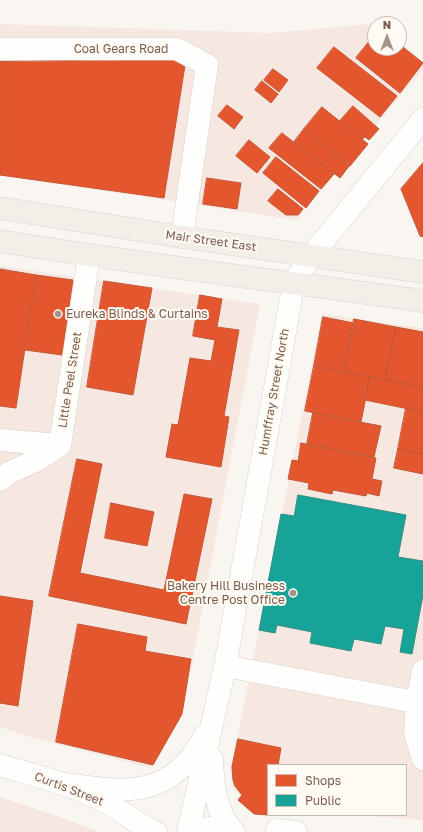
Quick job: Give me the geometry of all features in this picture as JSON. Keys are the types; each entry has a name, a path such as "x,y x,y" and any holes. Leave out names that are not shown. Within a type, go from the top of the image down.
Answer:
{"main road":[{"name":"Mair Street East","path":"0,208 182,237 423,272"},
{"path":"0,241 89,256 294,282 423,301"}],"street":[{"name":"Coal Gears Road","path":"0,49 177,49 207,65 182,237"},
{"name":"Humffray Street North","path":"188,832 225,666 294,282 311,256 423,119"},
{"name":"Little Peel Street","path":"0,440 60,445 89,256"},
{"path":"0,480 9,473 39,459 60,445"},
{"path":"225,666 420,701"},
{"path":"423,670 415,733 423,759"},
{"name":"Humffray Street North","path":"217,706 212,752 213,781 216,798 221,813 233,832"},
{"path":"58,783 99,788 130,788 149,786 163,782 177,772 193,753 209,727 217,706"},
{"name":"Curtis Street","path":"0,765 58,783 100,799 138,824 156,832"},
{"path":"194,832 213,828 233,832"}],"shaded area":[{"path":"0,24 271,33 367,24 367,56 407,56 407,48 423,62 423,69 296,220 0,175"},
{"path":"0,266 260,304 182,716 150,768 30,737 0,727"},
{"path":"322,314 423,328 423,820 369,816 407,816 407,764 267,764 267,766 243,797 232,787 231,769"},
{"path":"0,797 57,816 100,832 0,832"}],"building: Shops":[{"path":"367,44 367,56 407,56 407,50 423,63 400,93 356,58"},
{"path":"334,47 397,96 380,117 317,68"},
{"path":"186,59 164,198 0,175 0,62"},
{"path":"273,69 288,80 279,92 264,80"},
{"path":"262,81 278,94 271,103 255,90"},
{"path":"227,105 243,117 234,129 218,116"},
{"path":"353,106 379,129 369,140 365,137 362,139 340,121"},
{"path":"322,107 368,144 350,166 304,129"},
{"path":"304,129 350,165 340,178 294,142"},
{"path":"282,133 334,174 321,189 269,148"},
{"path":"249,140 270,157 257,173 236,156"},
{"path":"276,157 319,191 306,208 263,173"},
{"path":"423,163 423,237 420,236 401,189"},
{"path":"207,178 241,183 237,209 203,204"},
{"path":"278,189 303,209 298,215 286,215 268,201"},
{"path":"0,269 36,275 16,408 0,406"},
{"path":"36,275 73,280 62,355 25,350"},
{"path":"104,281 152,288 133,395 87,387"},
{"path":"200,295 222,299 217,327 239,330 224,416 229,417 221,467 166,457 172,424 178,425 190,358 211,361 215,340 193,336"},
{"path":"323,317 354,323 344,372 314,366"},
{"path":"354,319 396,327 385,380 344,372"},
{"path":"396,327 423,332 423,387 385,380"},
{"path":"314,366 370,377 361,422 305,411"},
{"path":"370,377 423,387 423,412 365,400"},
{"path":"406,408 423,412 423,454 398,449"},
{"path":"313,413 381,426 374,457 307,444"},
{"path":"301,443 376,458 372,479 382,481 379,496 367,493 366,496 333,490 332,494 308,489 309,483 288,479 292,460 298,461"},
{"path":"398,449 423,454 423,474 394,468"},
{"path":"77,459 102,464 80,573 164,590 184,494 212,499 186,624 49,596"},
{"path":"111,503 154,512 147,546 105,538"},
{"path":"0,596 33,601 18,706 0,703"},
{"path":"78,624 147,637 145,651 191,659 182,714 153,765 56,742"},
{"path":"238,739 281,748 278,764 267,764 267,815 254,814 238,800 242,795 235,786 232,767"}],"building: Public":[{"path":"298,495 406,515 398,557 423,561 423,595 412,654 400,652 404,629 385,626 381,644 354,639 351,651 310,643 312,632 277,625 275,633 259,630 281,514 294,516"}],"place":[{"name":"Eureka Blinds & Curtains","path":"58,314"},
{"name":"Bakery Hill Business Centre Post Office","path":"293,593"}]}
